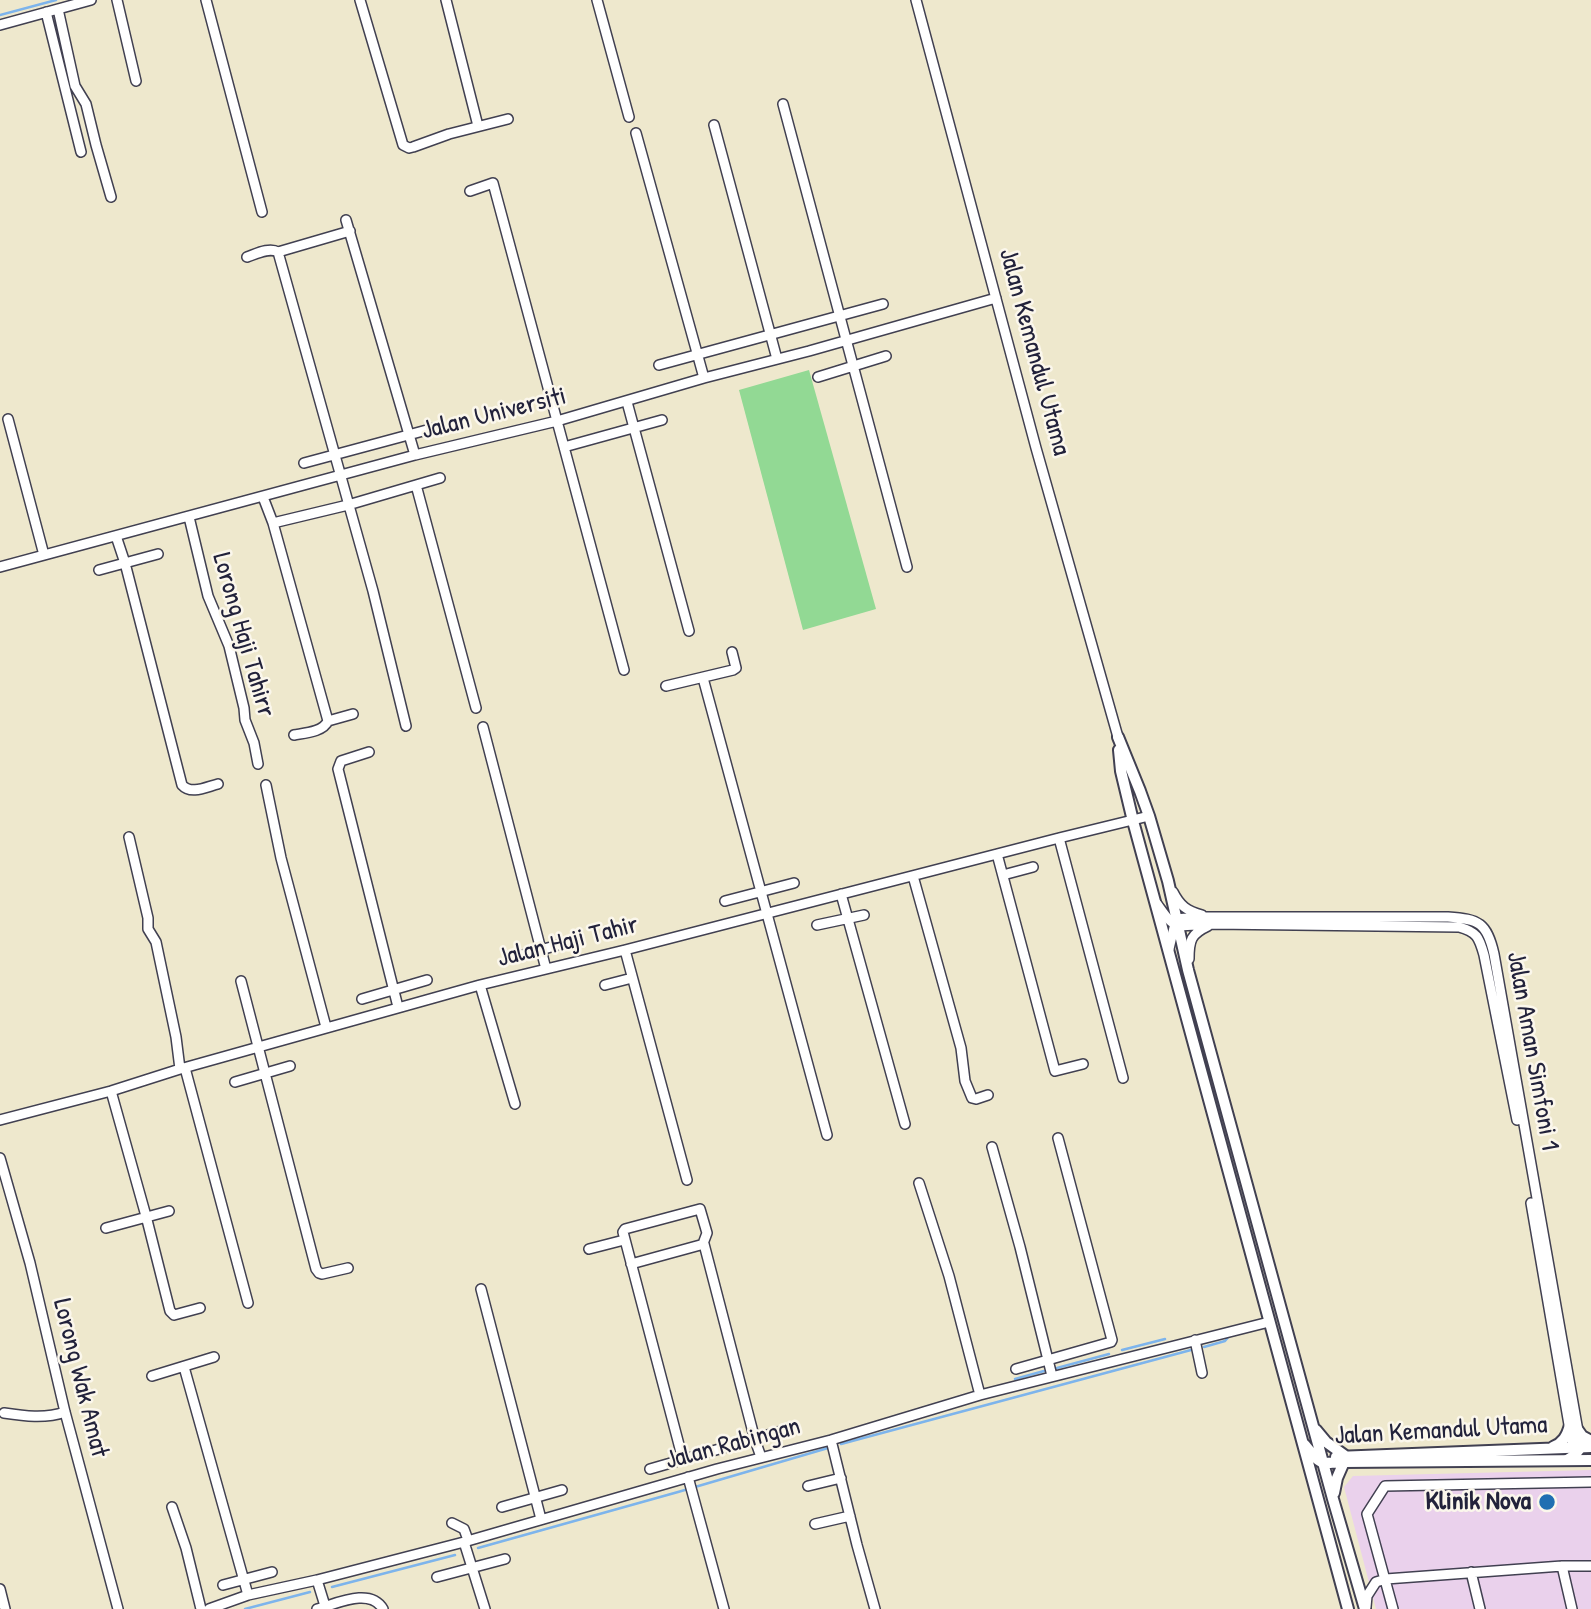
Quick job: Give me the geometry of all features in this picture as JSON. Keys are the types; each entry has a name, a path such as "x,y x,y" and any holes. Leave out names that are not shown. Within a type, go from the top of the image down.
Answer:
{"street":[{"path":"0,25 91,0"},
{"path":"117,0 136,80"},
{"path":"206,0 262,212"},
{"path":"360,0 403,145 413,147 508,118"},
{"path":"446,0 478,126"},
{"path":"597,0 629,117"},
{"name":"Jalan Kemandul Utama","path":"916,0 1035,448 1118,737"},
{"path":"58,9 75,86 86,104 111,197"},
{"path":"46,12 81,152"},
{"path":"782,104 907,567"},
{"path":"714,125 777,359"},
{"path":"636,132 704,378"},
{"path":"470,191 493,183 624,670"},
{"path":"346,220 415,456"},
{"path":"247,257 349,231"},
{"path":"276,251 375,601 406,726"},
{"name":"Jalan Universiti","path":"0,567 415,456 557,421 996,298"},
{"path":"659,365 883,304"},
{"path":"818,377 886,356"},
{"path":"627,401 689,631"},
{"path":"8,419 44,555"},
{"path":"564,447 662,420"},
{"path":"304,463 438,427"},
{"path":"274,523 440,478"},
{"path":"416,485 477,708"},
{"path":"263,497 274,523 328,721 326,726 320,729 294,735"},
{"name":"Lorong Haji Tahirr","path":"189,517 208,596 229,646 244,708 244,720 254,743 258,764"},
{"path":"116,536 182,785 195,791 218,784"},
{"path":"99,570 158,554"},
{"path":"666,686 736,668 732,652"},
{"path":"703,677 827,1135"},
{"path":"328,721 353,714"},
{"path":"483,727 547,968"},
{"path":"1118,737 1149,816 1168,881 1188,970 1322,1462 1366,1609"},
{"path":"1118,737 1121,771 1133,821 1316,1494"},
{"path":"369,752 341,761 338,769 398,1007"},
{"path":"266,785 281,858 326,1027"},
{"name":"Jalan Haji Tahir","path":"0,1120 111,1091 182,1068 480,985 1149,816"},
{"path":"130,837 148,918 148,929 156,942 182,1068 248,1303"},
{"path":"1059,838 1123,1078"},
{"path":"998,853 1055,1071 1083,1064"},
{"path":"1003,875 1033,867"},
{"path":"913,876 961,1048 965,1081 972,1098 988,1095"},
{"path":"1168,881 1178,903 1185,909 1211,920 1196,932 1189,944 1188,970"},
{"path":"725,901 794,883"},
{"path":"841,894 905,1124"},
{"path":"1154,899 1176,923"},
{"path":"817,926 864,915"},
{"name":"Jalan Aman Simfoni 1","path":"1176,923 1211,920 1459,927 1476,934 1484,955 1574,1427 1581,1449"},
{"path":"1169,954 1176,923"},
{"path":"512,958 576,940"},
{"path":"625,950 687,1180"},
{"path":"605,985 632,978"},
{"path":"241,981 316,1269 322,1274 348,1268"},
{"path":"362,999 427,981"},
{"path":"480,985 514,1104"},
{"path":"235,1082 290,1066"},
{"path":"111,1091 170,1311 174,1315 200,1308"},
{"path":"1016,1369 1112,1340 1058,1138"},
{"path":"992,1147 1052,1376"},
{"name":"Lorong Wak Amat","path":"0,1158 30,1264 65,1412 118,1609"},
{"path":"919,1183 949,1276 980,1395"},
{"path":"683,1460 622,1231 700,1209 707,1233 704,1243 761,1457"},
{"path":"106,1228 169,1211"},
{"path":"589,1249 624,1240"},
{"path":"631,1264 704,1243"},
{"path":"481,1289 541,1519"},
{"name":"Jalan Rabingan","path":"209,1609 248,1595 317,1580 541,1519 690,1485 761,1457 831,1440 980,1395 1269,1322"},
{"path":"1195,1340 1202,1373"},
{"path":"152,1376 214,1357"},
{"path":"184,1367 248,1595"},
{"path":"4,1413 52,1416 65,1412"},
{"path":"1550,1449 1559,1445 1574,1427 1591,1441"},
{"path":"1314,1428 1344,1459 1333,1499"},
{"path":"650,1469 785,1430"},
{"path":"831,1440 874,1609"},
{"path":"1301,1440 1322,1462"},
{"path":"1566,1460 1581,1449 1590,1460"},
{"name":"Jalan Kemandul Utama","path":"1348,1609 1316,1494 1322,1462 1581,1449"},
{"name":"Jalan Kemandul Utama","path":"1344,1459 1590,1460"},
{"path":"808,1486 841,1478"},
{"path":"1393,1609 1367,1514 1385,1486 1591,1482"},
{"path":"690,1485 724,1609"},
{"path":"502,1507 562,1490"},
{"path":"172,1507 186,1548 201,1609"},
{"path":"816,1524 850,1516"},
{"path":"452,1523 464,1529 485,1609"},
{"path":"437,1577 505,1559"},
{"path":"1562,1566 1572,1609"},
{"path":"1366,1609 1367,1596 1376,1582 1386,1579 1591,1566"},
{"path":"223,1585 272,1572"},
{"path":"1471,1572 1480,1609"},
{"path":"317,1580 323,1608 355,1598 369,1598 379,1602 383,1609"},
{"path":"0,1589 5,1609"}],"shaded area":[{"path":"1591,1470 1591,1609 1376,1609 1344,1487 1353,1476"}],"green space":[{"path":"809,370 876,609 803,630 739,390"}],"waterway":[{"path":"0,15 56,0"},
{"path":"1204,1347 1225,1341 1230,1335"},
{"path":"1122,1350 1165,1339"},
{"path":"841,1444 1191,1350"},
{"path":"1057,1368 1109,1354"},
{"path":"1015,1379 1044,1371"},
{"path":"478,1548 828,1448"},
{"path":"332,1587 455,1555"},
{"path":"245,1609 310,1592"}],"place":[{"name":"Klinik Nova","path":"1547,1502"}]}
